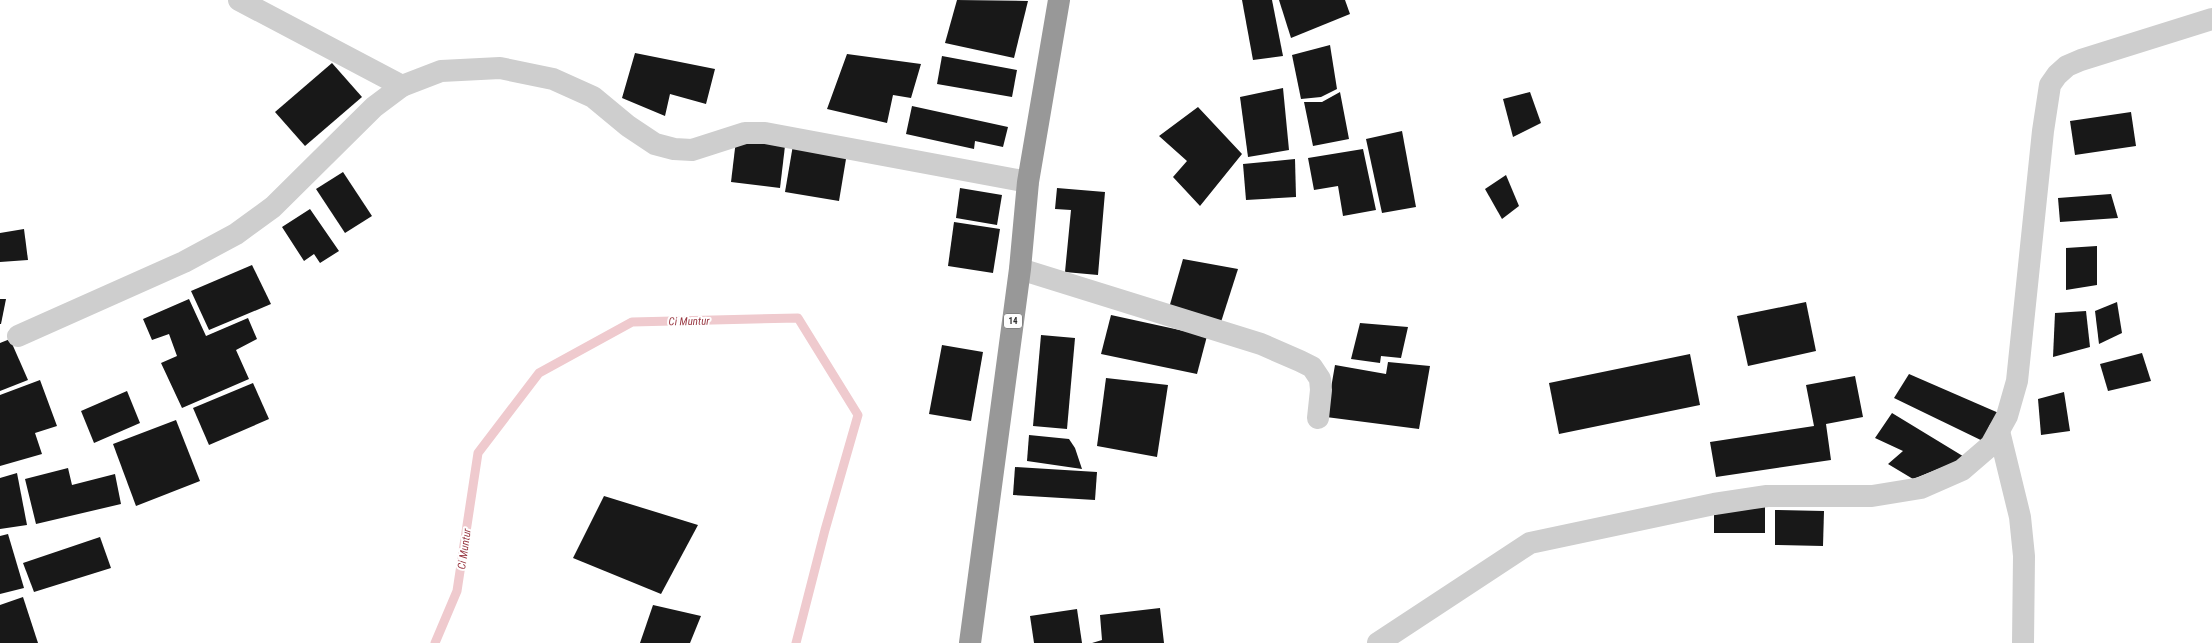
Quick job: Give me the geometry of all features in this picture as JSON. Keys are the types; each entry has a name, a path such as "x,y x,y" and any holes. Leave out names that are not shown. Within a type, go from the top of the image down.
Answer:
{"highway":[{"name":"14","path":"970,643 1020,269 1028,182 1058,0"}],"street":[{"path":"240,0 402,86"},
{"path":"1378,643 1530,543 1714,504 1767,496 1872,496 1921,488 1962,470 1991,445 2007,416 2017,381 2043,130 2050,85 2057,75 2067,66 2081,60 2212,19"},
{"path":"18,336 184,262 236,234 273,207 374,107 402,86 441,72 500,68 553,78 593,97 628,126 655,144 674,149 692,150 745,133 764,133 1028,182"},
{"path":"1020,269 1261,344 1300,361 1312,367 1320,379 1322,390 1318,418"},
{"path":"1999,431 2020,517 2024,556 2023,643"}],"building":[{"path":"957,0 1028,1 1014,58 945,43"},
{"path":"1242,0 1272,0 1283,56 1253,60"},
{"path":"1279,0 1345,0 1350,14 1291,38"},
{"path":"1330,45 1337,89 1321,97 1301,99 1292,55"},
{"path":"635,53 715,69 706,104 670,94 665,116 622,98"},
{"path":"847,54 921,64 911,98 893,95 887,123 827,109"},
{"path":"942,56 1017,70 1012,97 937,84"},
{"path":"332,63 362,97 305,146 275,112"},
{"path":"1283,88 1289,150 1248,157 1240,97"},
{"path":"1340,92 1349,139 1313,146 1304,102 1322,102"},
{"path":"1530,92 1541,123 1513,137 1503,99"},
{"path":"912,106 1008,127 1003,147 975,141 974,149 906,134"},
{"path":"1198,107 1242,154 1200,206 1173,177 1187,161 1159,136"},
{"path":"2131,112 2136,146 2075,155 2070,121"},
{"path":"1402,131 1416,207 1382,213 1366,139"},
{"path":"736,140 785,146 780,188 731,182"},
{"path":"793,145 847,153 839,201 785,192"},
{"path":"1363,149 1376,210 1343,216 1338,186 1314,190 1308,158"},
{"path":"1295,159 1296,197 1246,200 1243,164"},
{"path":"343,172 372,216 345,233 316,189"},
{"path":"1506,175 1519,206 1502,219 1485,189"},
{"path":"960,188 1002,195 997,225 956,218"},
{"path":"1057,188 1105,192 1098,275 1065,272 1071,210 1055,209"},
{"path":"2111,194 2118,218 2060,222 2058,198"},
{"path":"310,209 339,251 320,263 314,254 304,261 282,227"},
{"path":"954,222 1000,229 993,273 948,266"},
{"path":"24,229 28,260 0,262 0,233"},
{"path":"2097,246 2097,285 2066,290 2066,248"},
{"path":"1183,259 1238,269 1221,322 1169,308"},
{"path":"252,265 271,304 209,330 191,291"},
{"path":"0,299 6,299 1,324 0,324"},
{"path":"189,299 206,336 248,318 257,339 236,350 249,379 182,408 161,363 177,356 169,334 152,340 143,319"},
{"path":"1806,302 1816,351 1748,366 1737,316"},
{"path":"2117,302 2122,333 2099,344 2095,311"},
{"path":"2086,311 2090,347 2053,357 2055,313"},
{"path":"1111,315 1207,336 1197,374 1101,354"},
{"path":"1360,323 1408,327 1401,358 1381,356 1380,363 1351,359"},
{"path":"1041,335 1075,338 1067,429 1033,426"},
{"path":"10,339 28,380 0,391 0,343"},
{"path":"942,345 983,352 971,421 929,414"},
{"path":"2142,353 2151,381 2108,391 2100,364"},
{"path":"1690,354 1700,405 1559,434 1549,383"},
{"path":"1388,362 1430,366 1419,429 1326,417 1335,365 1386,374"},
{"path":"1909,374 2001,414 1991,445 1894,398"},
{"path":"1855,376 1863,417 1826,424 1831,460 1716,477 1710,442 1814,426 1806,385"},
{"path":"1106,378 1168,385 1157,457 1097,446"},
{"path":"40,380 57,426 35,433 42,454 0,466 0,395"},
{"path":"253,383 269,419 209,445 193,408"},
{"path":"127,391 140,423 94,443 81,411"},
{"path":"2064,392 2070,431 2041,435 2038,399"},
{"path":"1892,413 1966,458 1913,479 1888,464 1903,451 1875,438"},
{"path":"176,420 200,481 136,506 113,444"},
{"path":"1029,435 1069,439 1075,448 1082,469 1027,461"},
{"path":"1015,467 1097,472 1095,500 1013,495"},
{"path":"68,468 72,485 115,474 121,504 36,524 25,479"},
{"path":"17,473 27,525 0,529 0,478"},
{"path":"604,496 698,525 661,594 573,558"},
{"path":"1714,504 1765,504 1765,533 1714,533"},
{"path":"1775,510 1824,511 1823,546 1775,545"},
{"path":"8,534 24,588 0,594 0,536"},
{"path":"100,537 111,568 34,592 23,563"},
{"path":"23,597 38,643 0,643 0,605"},
{"path":"653,605 701,616 690,643 640,643"},
{"path":"1160,608 1164,643 1092,643 1102,640 1100,615"},
{"path":"1077,609 1082,643 1034,643 1030,616"}],"waterway":[{"name":"Ci Muntur","path":"435,643 457,591 478,453 539,373 632,322 798,318 858,415 825,530 796,643"}]}
